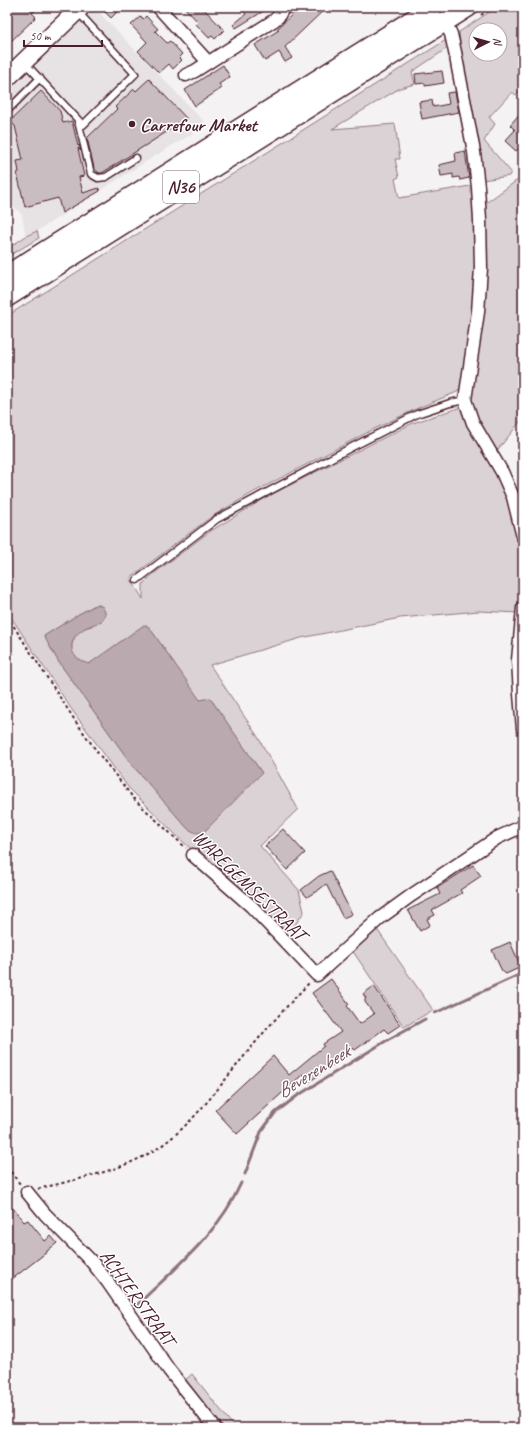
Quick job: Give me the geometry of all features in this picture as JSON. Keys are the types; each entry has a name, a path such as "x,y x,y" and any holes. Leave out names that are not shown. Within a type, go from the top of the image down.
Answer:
{"main road":[{"name":"N36","path":"7,275 433,7"},
{"name":"N36","path":"7,297 468,7"},
{"path":"7,78 79,9"}],"street":[{"path":"186,75 195,71 273,22 278,17 282,7"},
{"path":"159,8 208,62"},
{"path":"445,22 451,34 455,52 474,152 479,200 480,268 478,312 465,400 473,423 502,472 513,498 523,537"},
{"path":"523,608 518,660 523,729"},
{"path":"317,975 380,918 497,838 523,826"},
{"name":"WAREGEMSESTRAAT","path":"193,855 251,906 317,975"},
{"name":"ACHTERSTRAAT","path":"26,1192 45,1214 92,1262 107,1281 168,1370 215,1428"}],"lane":[{"path":"24,62 83,125 135,74 79,9"},
{"path":"7,111 40,78"},
{"path":"78,120 90,174 98,178 106,177 136,158"},
{"path":"136,580 217,519 352,447 418,414 450,403 465,400"}],"path":[{"name":"WAREGEMSESTRAAT","path":"7,616 76,722 135,800 193,855"},
{"path":"7,1167 26,1192 115,1169 152,1152 181,1129 205,1104 281,1012 317,975"}],"shaded area":[{"path":"91,7 94,7 207,125 153,157 37,231 26,236 22,215 7,199 7,87"},
{"path":"497,7 523,7 523,88 516,95 512,92 489,117 495,124 484,141 511,172 509,176 482,180 462,64 459,32 468,26 468,62 508,62 508,22 474,22"},
{"path":"446,40 449,47 412,72 415,84 400,88 332,129 395,124 400,159 395,159 399,177 395,179 399,198 476,185 477,301 461,387 457,392 418,408 372,430 254,492 211,517 130,578 143,599 143,584 152,575 209,532 272,494 413,423 461,407 501,477 519,535 523,562 519,613 479,611 400,618 301,638 210,665 258,737 298,809 260,846 299,890 304,912 295,925 284,935 236,888 180,839 128,787 72,710 7,611 7,316","holes":["97,604 92,626 82,629 74,638 72,646 72,650 76,658 81,662 89,664 144,625 149,627 200,701 210,698 262,773 188,829 132,765 58,661 44,636"]},
{"path":"523,176 523,418 496,452 472,409 470,396 483,205"},
{"path":"37,231 39,238 7,257 7,249 26,236"},
{"path":"97,604 103,607 106,615 102,621 86,627 77,635 73,640 72,645 74,654 83,662 89,664 144,625 149,627 200,700 210,698 262,773 204,832 196,833 188,829 132,765 58,661 44,636"},
{"path":"376,928 433,1010 404,1027 352,950"},
{"path":"192,1374 235,1428 218,1428 183,1382"}],"building":[{"path":"15,7 39,7 32,13 36,17 7,45 7,14"},
{"path":"100,7 122,7 111,18"},
{"path":"184,7 202,7 224,30 215,39 212,36 209,38 196,24 198,22"},
{"path":"240,7 270,7 236,28 233,25 246,14"},
{"path":"300,7 327,7 285,47 292,58 285,62 279,52 265,61 255,45 279,30 277,29"},
{"path":"141,16 143,19 146,16 158,29 155,31 167,43 170,41 182,54 179,57 182,60 173,69 169,64 159,73 138,51 147,42 131,25"},
{"path":"223,65 230,77 219,84 222,88 195,106 185,90"},
{"path":"442,71 444,83 425,86 425,83 416,84 415,74"},
{"path":"149,79 187,119 102,173 99,173 94,168 87,138 117,109 115,107 134,89 136,91"},
{"path":"41,91 60,111 63,123 72,121 78,146 79,145 81,151 78,148 84,176 79,177 83,193 99,188 100,191 62,213 58,198 25,207 17,173 19,172 17,161 23,160 15,126 10,121"},
{"path":"455,92 459,112 422,119 419,102 432,100 433,107 449,104 447,93"},
{"path":"523,110 523,144 516,151 505,141 515,130 510,125"},
{"path":"465,151 469,178 460,180 459,177 453,178 453,174 441,176 439,165 456,161 455,153"},
{"path":"283,829 305,853 287,870 265,846"},
{"path":"473,865 481,876 460,890 462,893 432,910 435,915 427,919 430,925 420,931 408,910 440,894 437,888"},
{"path":"330,871 352,914 343,918 326,884 315,893 307,897 301,890 319,876"},
{"path":"510,942 521,967 506,974 502,971 492,950"},
{"path":"331,979 349,1004 347,1006 360,1024 374,1014 365,1002 366,998 363,994 374,986 400,1025 388,1033 384,1029 355,1050 352,1047 332,1061 334,1064 309,1082 303,1074 237,1134 215,1110 273,1056 289,1075 324,1046 323,1044 341,1032 312,993"},
{"path":"13,1208 24,1222 28,1220 45,1241 51,1236 57,1243 7,1283 7,1213"}],"waterway":[{"name":"Beverenbeek","path":"435,1013 523,973"},
{"name":"Beverenbeek","path":"245,1174 261,1132 275,1113 297,1096 389,1039 425,1019"},
{"name":"Beverenbeek","path":"136,1306 208,1235 221,1219 241,1183"}],"place":[{"name":"Carrefour Market","path":"132,124"}]}
